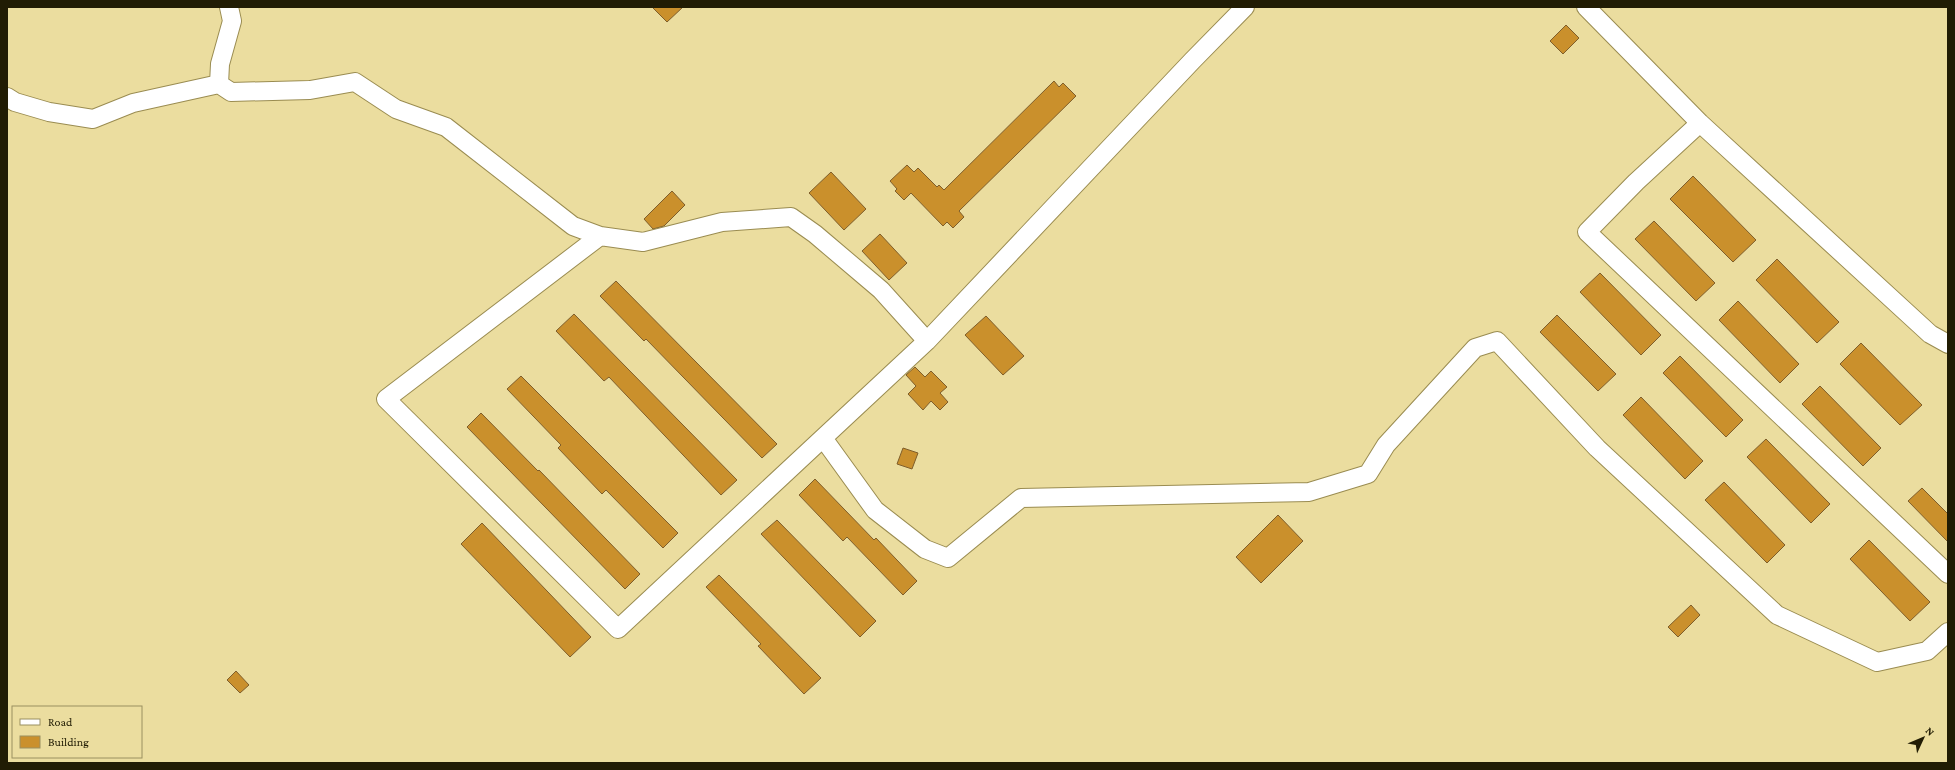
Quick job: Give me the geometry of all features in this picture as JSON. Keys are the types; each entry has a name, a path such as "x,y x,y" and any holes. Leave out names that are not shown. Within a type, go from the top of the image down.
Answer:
{"street":[{"path":"219,84 220,64 232,21 229,7"},
{"path":"600,236 386,399 618,629 927,341 1245,7"},
{"path":"1586,7 1700,123 1930,334 1948,344"},
{"path":"7,98 15,102 49,112 93,119 133,103 219,84 231,92 310,90 355,82 396,109 446,127 573,226 600,236 643,242 722,222 791,217 815,234 881,290 927,341"},
{"path":"1700,123 1636,182 1587,232 1948,574"},
{"path":"823,438 875,510 925,549 948,558 1021,498 1309,492 1368,474 1386,446 1475,348 1497,341 1597,448 1776,615 1877,662 1927,651 1948,632"}],"building":[{"path":"652,7 683,7 667,22"},
{"path":"1566,25 1579,38 1563,54 1550,41"},
{"path":"1054,81 1059,87 1063,83 1076,96 959,211 964,217 953,228 947,222 943,226 911,193 904,200 895,191 897,189 890,181 907,165 914,172 918,168 937,187 939,185 944,190"},
{"path":"831,172 866,209 844,230 809,193"},
{"path":"1693,176 1756,240 1733,262 1670,199"},
{"path":"672,191 685,205 664,226 653,229 644,219"},
{"path":"1654,221 1715,283 1696,301 1635,239"},
{"path":"880,234 907,263 889,280 862,251"},
{"path":"1777,259 1839,322 1817,343 1756,280"},
{"path":"1600,273 1661,335 1641,355 1580,292"},
{"path":"616,281 777,444 762,458 646,339 644,341 600,296"},
{"path":"1738,301 1799,364 1780,383 1719,320"},
{"path":"574,314 737,480 721,495 609,377 604,381 556,331"},
{"path":"1557,315 1616,374 1598,391 1540,332"},
{"path":"986,316 1024,356 1003,375 965,335"},
{"path":"1861,343 1922,405 1900,425 1840,364"},
{"path":"1680,356 1743,420 1726,437 1663,373"},
{"path":"915,367 925,377 931,371 947,387 940,393 948,402 940,410 931,401 923,410 908,394 916,386 906,375"},
{"path":"521,376 678,533 663,548 606,490 602,494 558,448 561,445 507,389"},
{"path":"1820,386 1881,448 1863,466 1802,404"},
{"path":"1641,397 1703,461 1685,479 1623,415"},
{"path":"481,413 538,471 539,470 640,574 625,589 467,427"},
{"path":"1766,439 1830,504 1811,523 1747,457"},
{"path":"903,448 918,453 912,469 897,464"},
{"path":"815,479 874,540 876,538 917,581 903,595 847,537 843,541 799,495"},
{"path":"1724,482 1785,545 1767,563 1705,500"},
{"path":"1922,488 1948,514 1948,542 1908,501"},
{"path":"1278,515 1303,541 1261,583 1236,557"},
{"path":"777,520 876,621 860,637 761,534"},
{"path":"482,523 591,637 570,657 461,544"},
{"path":"1869,540 1930,602 1910,621 1850,559"},
{"path":"719,575 821,678 804,694 758,646 761,644 706,587"},
{"path":"1691,605 1700,615 1678,637 1668,627"},
{"path":"236,671 249,685 240,693 227,680"}]}
